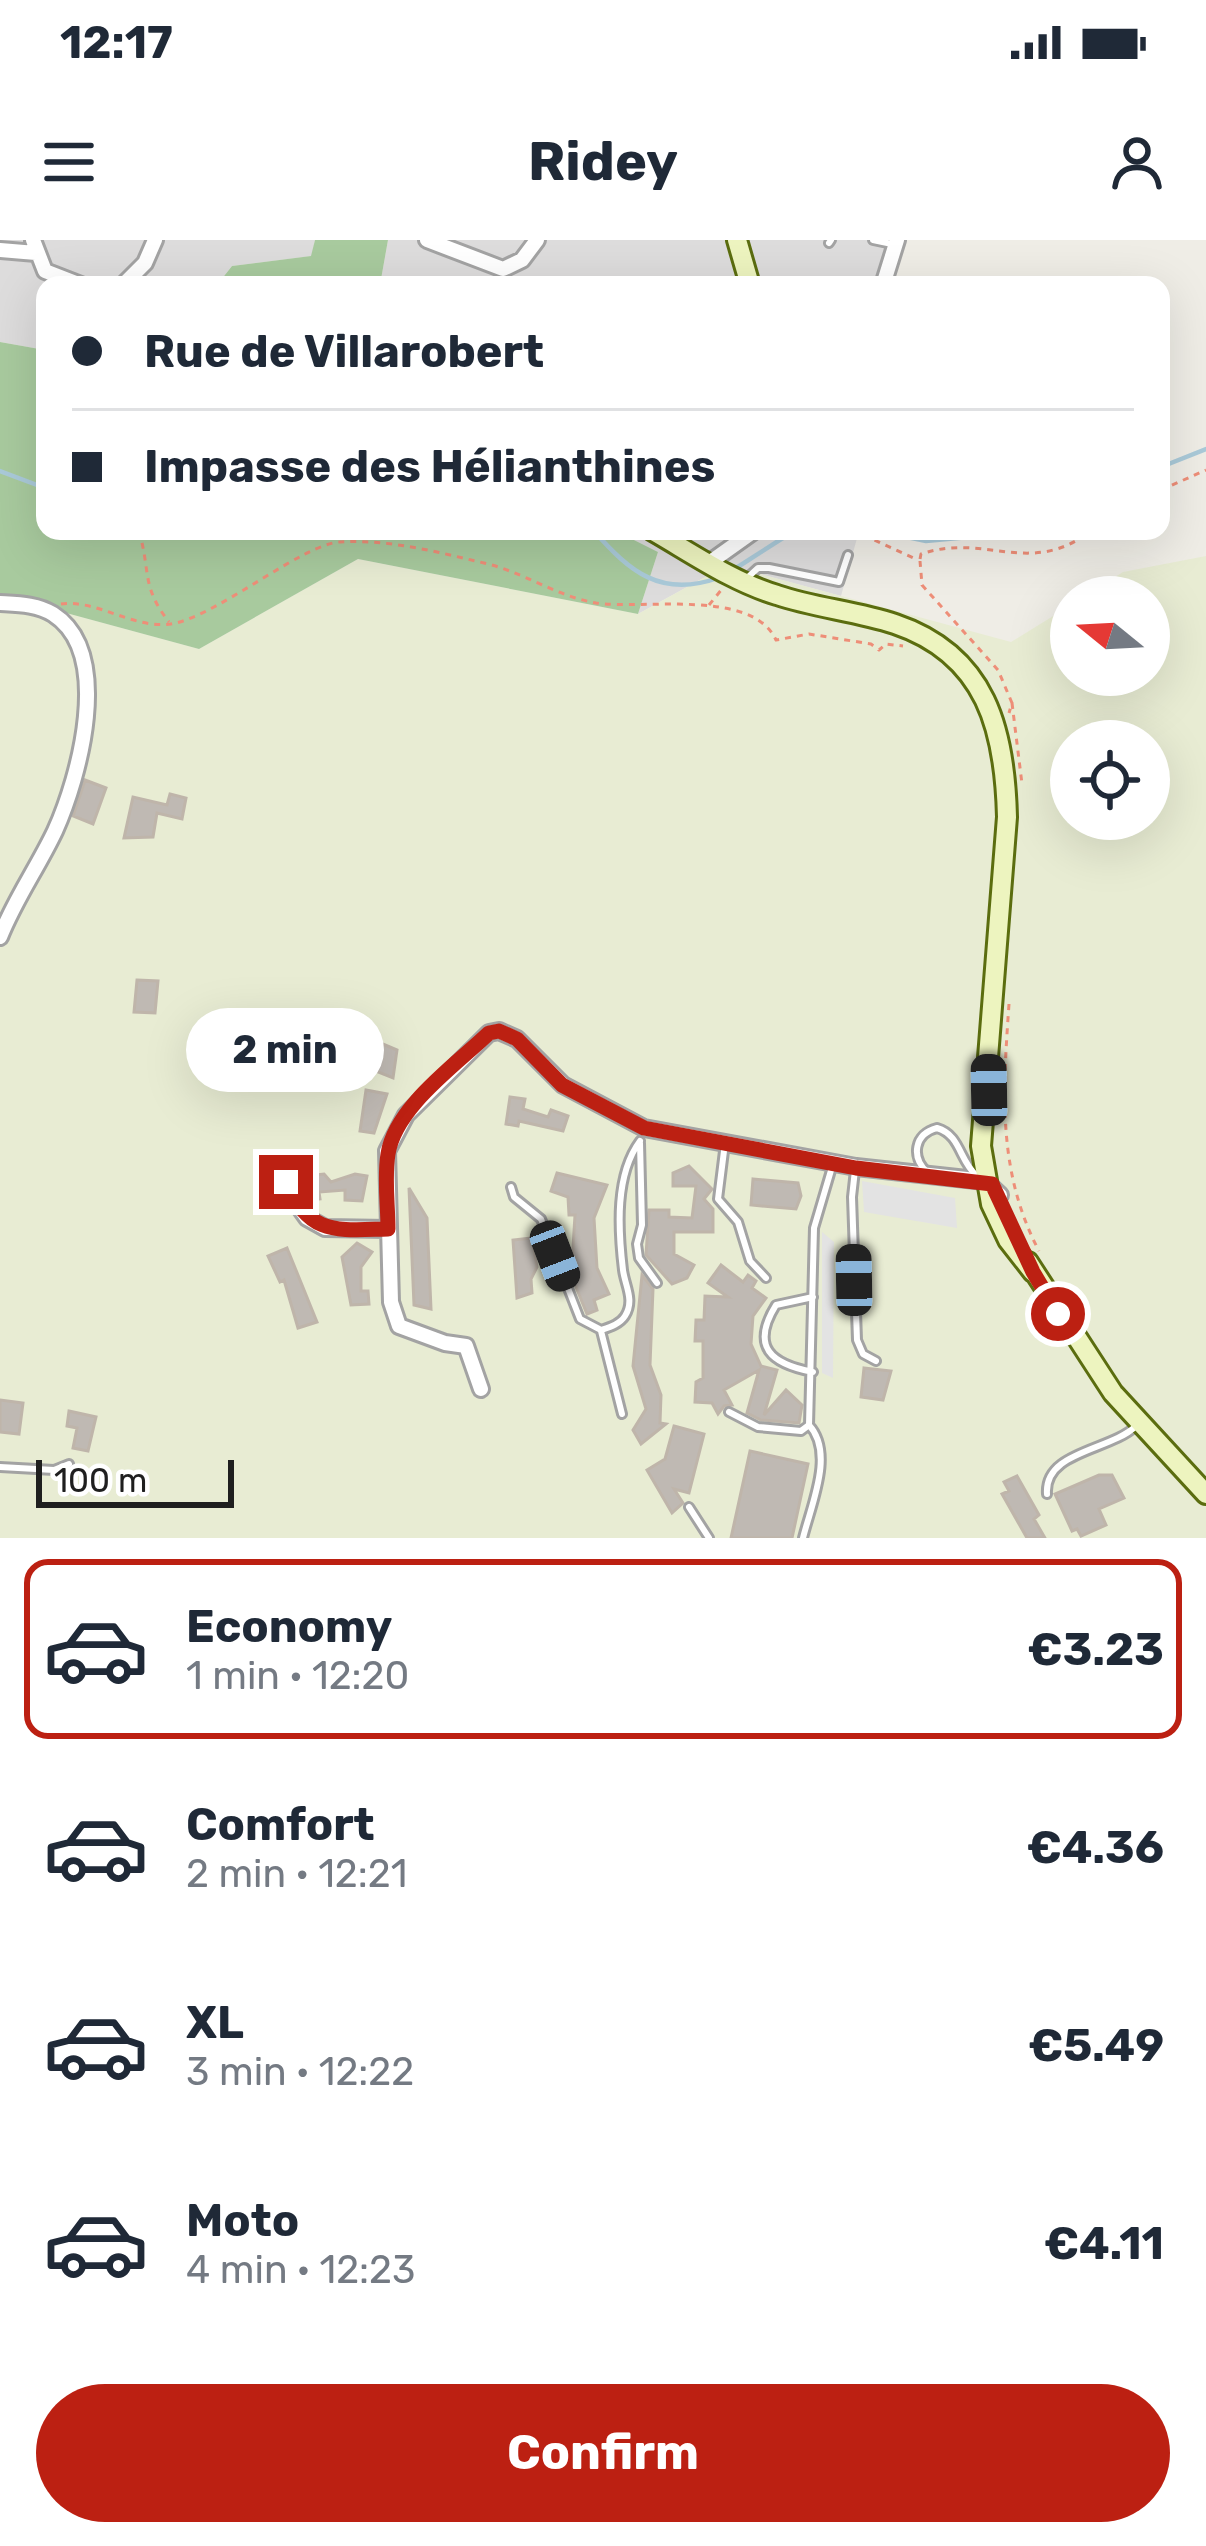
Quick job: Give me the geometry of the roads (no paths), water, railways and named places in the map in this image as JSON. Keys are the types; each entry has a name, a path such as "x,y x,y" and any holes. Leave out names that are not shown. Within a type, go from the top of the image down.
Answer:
{"main road":[{"path":"737,240 747,276"},
{"path":"669,540 780,596 894,624 934,643 970,677 997,720 1007,818 981,1121 993,1188 1008,1240 1038,1265 1073,1336 1138,1424 1206,1494"}],"street":[{"path":"136,276 154,240"},
{"path":"428,240 503,269 512,268 537,240"},
{"path":"886,276 897,243"},
{"path":"0,250 34,246 45,271 58,276"},
{"path":"727,573 748,540"},
{"path":"0,602 50,612 75,640 83,661 87,708 56,829 0,937"},
{"path":"481,1389 466,1346 399,1326 391,1302 388,1151 406,1115 489,1033 499,1031 517,1039 562,1085 642,1134 725,1143 993,1188"},
{"path":"277,1176 307,1218 325,1228 388,1229"}],"lane":[{"path":"873,240 897,243"},
{"path":"727,573 769,568 838,583 848,555"},
{"path":"932,1177 921,1166 916,1148 924,1134 937,1128 950,1135 966,1167 993,1188"},
{"path":"642,1134 642,1226 637,1244 639,1258 657,1283"},
{"path":"601,1330 625,1318 630,1300 623,1275 620,1216 626,1160 642,1134"},
{"path":"725,1143 718,1199 739,1222 750,1261 766,1277"},
{"path":"802,1538 821,1466 819,1436 809,1425 814,1228 833,1163"},
{"path":"856,1168 852,1197 856,1340 863,1354 876,1361"},
{"path":"511,1187 514,1197 541,1219 580,1319 601,1330 622,1414"},
{"path":"813,1298 776,1305 766,1321 764,1339 770,1356 790,1368 813,1372"},
{"path":"729,1412 758,1427 801,1431 809,1425"},
{"path":"1047,1494 1050,1472 1059,1463 1126,1436 1138,1424"},
{"path":"0,1466 54,1470 69,1464"},
{"path":"689,1507 709,1538"}],"waterway":[{"path":"1170,463 1206,449"},
{"path":"0,471 36,485"},
{"path":"603,540 634,569 663,583 718,578"},
{"path":"733,570 780,540"},
{"path":"921,540 937,540"}]}
